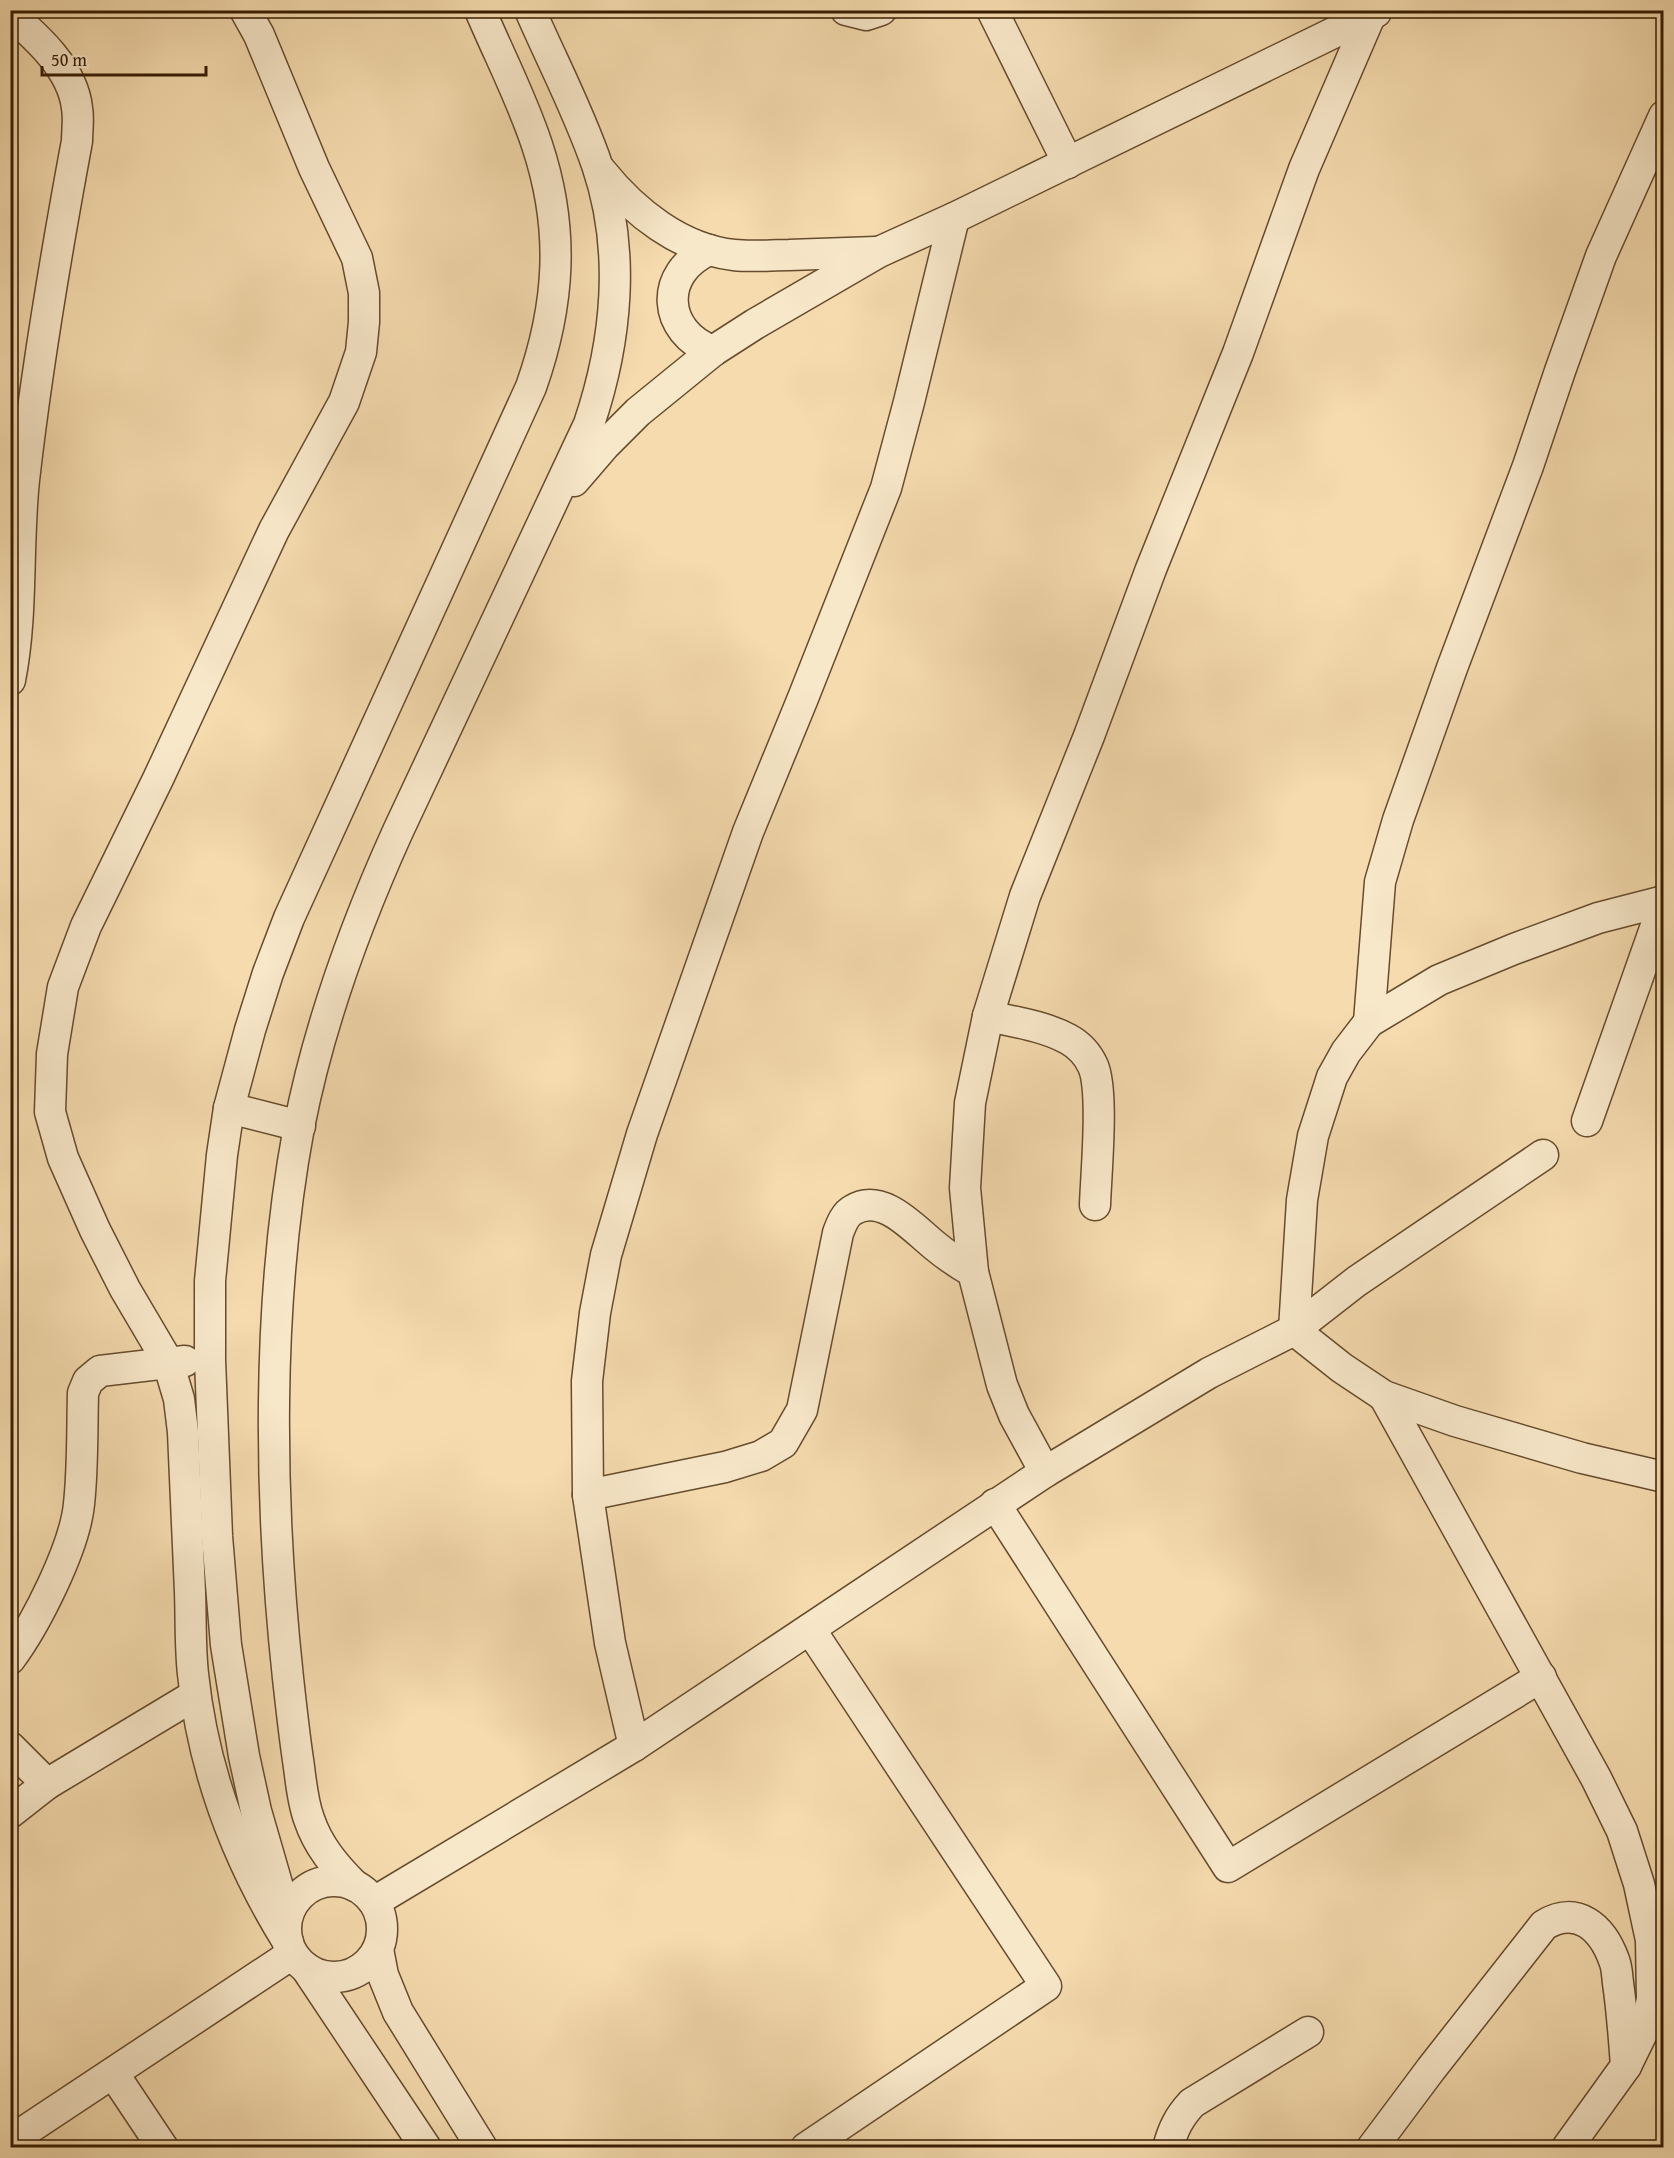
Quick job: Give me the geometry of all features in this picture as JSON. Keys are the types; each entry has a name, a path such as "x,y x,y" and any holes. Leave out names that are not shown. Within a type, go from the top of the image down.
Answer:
{"street":[{"path":"245,10 259,35 314,168 357,258 364,293 361,352 344,402 274,530 158,779 86,926 63,987 52,1054 50,1112 63,1158 125,1289 168,1362 179,1399 183,1432 190,1634 195,1695 206,1751 221,1806 250,1876 293,1946 426,2148"},
{"path":"480,10 530,126 545,173 555,231 556,261 550,325 542,357 527,397 289,918 268,973 229,1108 222,1155 210,1281 210,1360 217,1536 226,1645 244,1756 293,1946 316,1974 328,1977 352,1974 368,1964 378,1949 382,1937 382,1925 380,1913 365,1894 339,1870 315,1834 305,1805 292,1716 281,1600 275,1486 275,1404 283,1239 300,1126 327,1014 347,952 371,891 589,424 600,392 613,326 615,261 606,198 587,138 530,10"},
{"path":"846,10 866,15 880,10"},
{"path":"992,10 1068,163"},
{"path":"547,515 605,445 638,412 713,351 755,324 879,252 1068,163 1374,13"},
{"path":"1045,1472 1014,1415 1002,1385 973,1272 965,1188 970,1103 988,1016 1025,896 1089,736 1151,569 1238,353 1304,169 1374,13"},
{"path":"10,14 48,50 69,80 77,107 77,141 38,370 24,483 10,680"},
{"path":"1369,1022 1380,882 1398,820 1528,466 1601,256 1664,116"},
{"path":"598,167 615,189 650,219 681,238 709,250 734,255 879,252"},
{"path":"634,1746 610,1643 588,1495 587,1381 595,1313 606,1255 642,1134 748,832 885,488 909,402 954,218"},
{"path":"709,250 693,259 680,272 675,284 673,308 677,320 691,340 713,351"},
{"path":"1294,1330 1302,1200 1312,1136 1332,1077 1346,1052 1369,1022 1439,980 1504,953 1598,918 1664,902"},
{"path":"1587,1121 1664,902"},
{"path":"988,1016 1043,1028 1069,1040 1084,1051 1094,1067 1098,1098 1095,1205"},
{"path":"229,1108 300,1126"},
{"path":"365,1894 634,1746 1045,1472 1209,1373 1294,1330 1357,1281 1543,1155"},
{"path":"588,1495 725,1467 761,1456 783,1443 802,1410 838,1233 845,1217 852,1210 866,1205 878,1206 897,1215 935,1246 973,1272"},
{"path":"1294,1330 1342,1368 1384,1396 1455,1421 1561,1452 1664,1477"},
{"path":"10,1659 32,1625 73,1534 79,1505 83,1394 88,1381 100,1371 168,1362 210,1360"},
{"path":"1384,1396 1596,1778 1622,1830 1639,1884 1651,1940 1652,1999 1647,2023 1626,2066 1567,2148"},
{"path":"995,1504 1228,1867 1541,1677"},
{"path":"806,2148 1046,1986 810,1629"},
{"path":"10,1812 47,1784 195,1695"},
{"path":"10,1748 47,1784"},
{"path":"293,1946 291,1906 308,1888 319,1883 343,1881 365,1894"},
{"path":"1372,2148 1544,1925 1564,1916 1584,1921 1600,1933 1615,1960 1626,2066"},
{"path":"10,2141 113,2073 293,1946"},
{"path":"378,1949 383,1975 398,2012 482,2148"},
{"path":"1168,2148 1178,2121 1192,2103 1308,2032"},
{"path":"113,2073 163,2148"}]}
